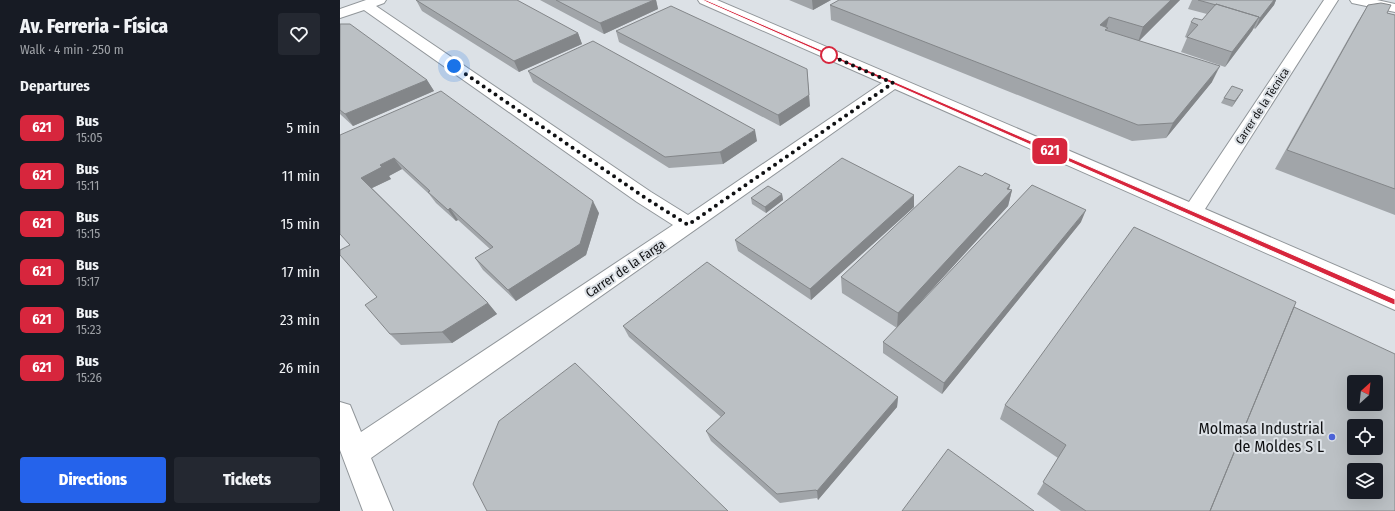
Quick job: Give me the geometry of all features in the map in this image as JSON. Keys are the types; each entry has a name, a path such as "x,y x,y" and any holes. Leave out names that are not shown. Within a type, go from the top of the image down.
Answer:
{"street":[{"path":"705,0 1395,301"},
{"name":"Carrer de la Tècnica","path":"1193,212 1331,0"},
{"path":"1357,0 1395,8"},
{"path":"340,14 373,2 631,188 688,225"},
{"name":"Carrer de la Farga","path":"356,452 893,83"},
{"path":"340,414 378,511"}],"building":[{"path":"416,0 517,0 578,33 514,61"},
{"path":"556,0 654,0 600,23"},
{"path":"839,0 1171,0 1143,27 1109,17 1100,25 1108,28 1105,30 1220,66 1173,123 1138,125 830,5"},
{"path":"1198,0 1274,0 1259,18 1216,4"},
{"path":"1381,3 1391,5 1387,13 1395,15 1395,189 1287,150 1368,5"},
{"path":"1216,4 1259,17 1232,52 1187,37 1198,25 1191,22 1194,18 1202,20"},
{"path":"671,6 807,69 809,95 778,115 616,31"},
{"path":"340,24 350,24 427,80 345,114 340,110"},
{"path":"593,41 755,130 720,152 665,157 528,71"},
{"path":"1232,86 1243,90 1235,101 1224,98"},
{"path":"441,91 593,201 580,244 508,290 475,258 493,247 450,208 448,210 428,192 430,191 394,158 380,165 382,167 361,178 488,303 442,332 390,334 365,305 377,297 340,255 340,250 350,245 340,234 340,135"},
{"path":"842,158 914,195 810,289 735,240"},
{"path":"959,166 982,176 985,173 1010,185 1007,189 1012,190 898,313 841,277"},
{"path":"1032,185 1086,210 944,383 883,342"},
{"path":"768,186 782,194 765,207 751,198"},
{"path":"1134,227 1296,302 1210,511 1086,511 1043,482 1066,445 1005,405"},
{"path":"707,262 898,397 817,491 777,494 706,431 725,413 623,326"},
{"path":"1294,307 1395,354 1395,511 1210,511"},
{"path":"575,363 728,511 487,511 473,484 499,421"},
{"path":"948,449 1034,511 902,511"}],"bus line":[{"name":"621","path":"705,0 1395,301"}],"place":[{"name":"Molmasa Industrial de Moldes S L","path":"1332,437"}],"route":[{"path":"454,66 644,197 688,225 848,116 893,83 829,55"}]}
